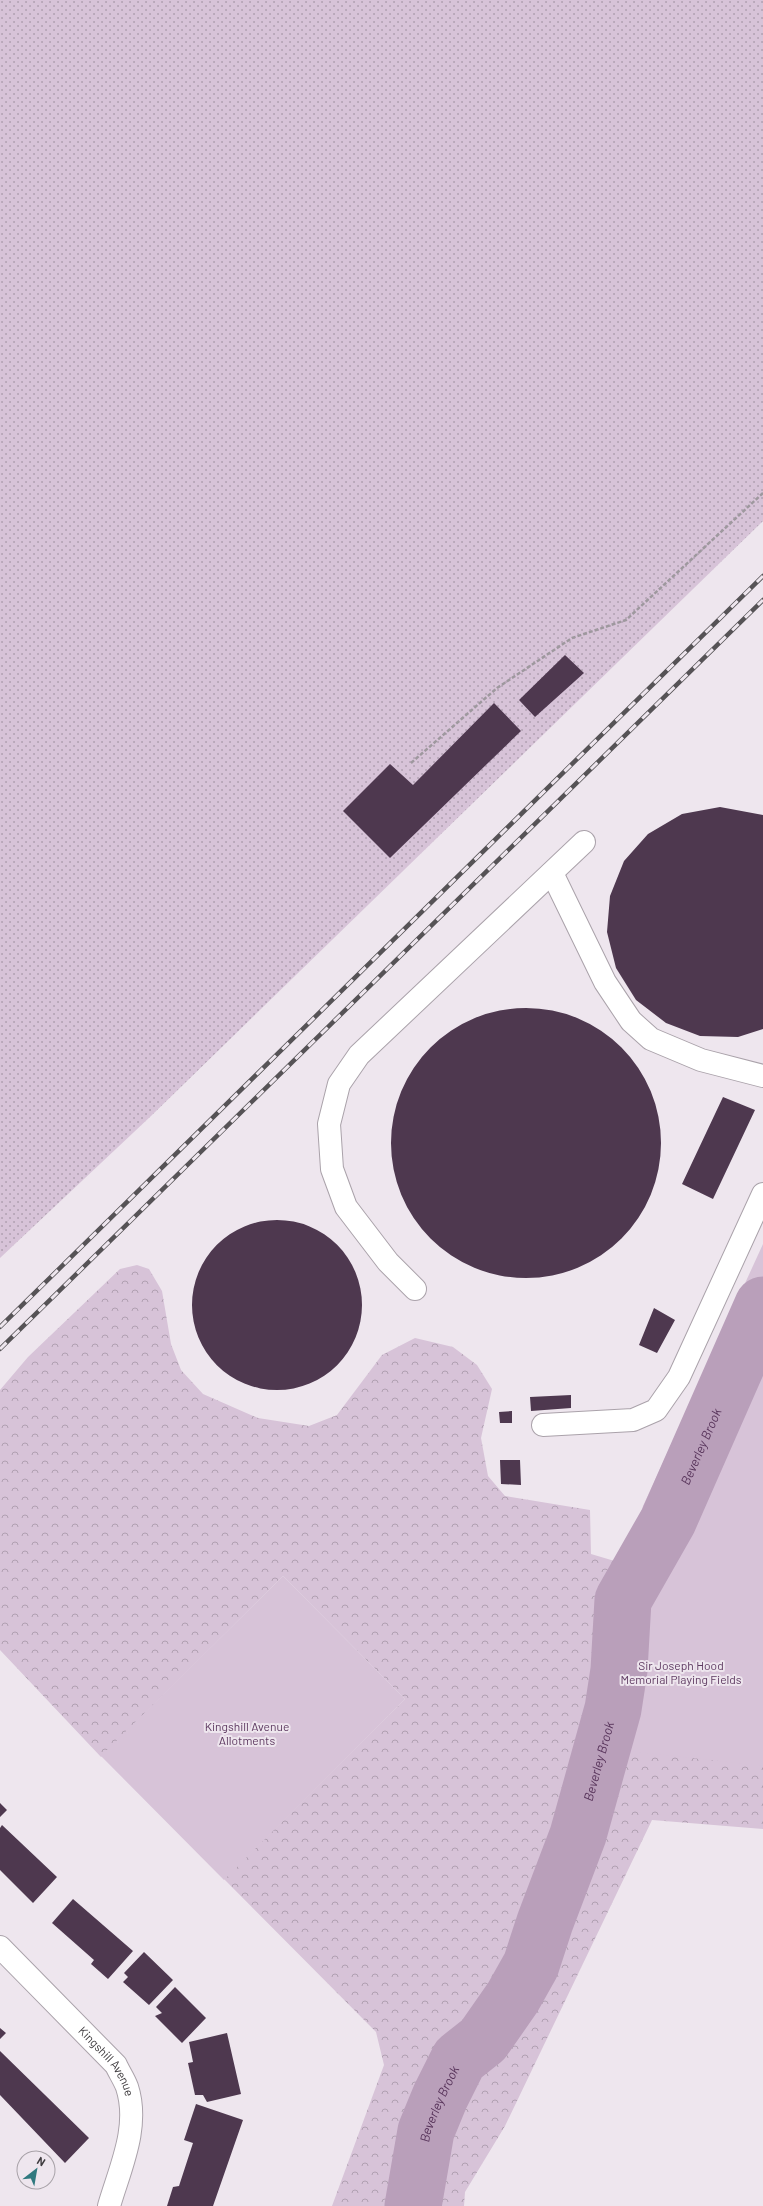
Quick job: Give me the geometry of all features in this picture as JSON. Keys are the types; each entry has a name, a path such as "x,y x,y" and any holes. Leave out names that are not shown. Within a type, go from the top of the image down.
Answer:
{"street":[{"path":"415,1289 388,1262 346,1207 332,1169 329,1124 339,1084 359,1055 584,842"},
{"path":"552,872 604,982 631,1021 651,1039 701,1060 763,1076"},
{"path":"543,1424 633,1420 656,1410 679,1377 763,1194"},
{"name":"Kingshill Avenue","path":"0,1947 116,2065 127,2086 132,2109 131,2134 108,2206"}],"path":[{"path":"411,763 503,684 572,638 626,620 763,493"}],"green space":[{"path":"0,0 763,0 763,521 151,1116 0,1258"},
{"name":"Sir Joseph Hood Memorial Playing Fields","path":"763,1244 763,1766 576,1745 643,1506"},
{"path":"137,1265 149,1269 162,1291 171,1344 181,1370 203,1394 258,1418 309,1426 337,1415 382,1355 415,1338 453,1347 477,1365 492,1389 481,1438 488,1476 505,1496 590,1510 591,1554 628,1565 763,1267 763,1829 652,1820 505,2126 465,2192 464,2206 332,2206 384,2065 376,2032 224,1879 405,1699 283,1576 101,1757 0,1650 0,1390 28,1357 120,1269"},
{"name":"Kingshill Avenue Allotments","path":"283,1576 405,1699 224,1880 101,1756"}],"building":[{"path":"565,655 584,673 535,717 519,700"},
{"path":"494,703 521,731 390,858 343,811 390,764 413,785"},
{"path":"720,807 763,815 763,1029 738,1037 700,1036 666,1023 636,1000 616,968 607,932 610,896 624,861 648,834 682,814"},
{"path":"526,1008 565,1014 589,1024 601,1031 621,1048 638,1068 645,1080 655,1104 661,1143 655,1182 645,1206 638,1218 621,1238 601,1255 589,1262 565,1272 526,1278 487,1272 463,1262 451,1255 431,1238 414,1218 407,1206 397,1182 391,1143 397,1104 407,1080 414,1068 431,1048 451,1031 463,1024 487,1014"},
{"path":"723,1097 755,1110 713,1199 682,1184"},
{"path":"277,1220 302,1224 317,1230 331,1239 343,1251 352,1265 358,1280 362,1305 358,1330 352,1345 343,1359 331,1371 317,1380 302,1386 277,1390 252,1386 237,1380 223,1371 211,1359 202,1345 196,1330 192,1305 196,1280 202,1265 211,1251 223,1239 237,1230 252,1224"},
{"path":"654,1308 675,1320 657,1353 639,1345"},
{"path":"571,1395 571,1408 531,1411 530,1397"},
{"path":"512,1411 512,1423 500,1423 499,1412"},
{"path":"500,1460 520,1460 521,1485 501,1484"},
{"path":"0,1803 7,1810 0,1817"},
{"path":"2,1825 57,1877 33,1903 0,1870 0,1828"},
{"path":"73,1899 133,1951 108,1979 91,1964 94,1960 52,1923"},
{"path":"144,1952 173,1980 149,2005 123,1982 128,1977 124,1973"},
{"path":"175,1987 206,2018 182,2043 155,2016 162,2013 156,2007"},
{"path":"0,2028 6,2033 0,2039"},
{"path":"227,2033 241,2094 207,2102 203,2095 195,2095 188,2063 193,2062 189,2042"},
{"path":"0,2051 89,2138 65,2163 56,2154 56,2150 53,2150 0,2095"},
{"path":"196,2104 243,2120 213,2206 167,2206 173,2187 179,2186 193,2143 184,2140"}],"waterway":[{"name":"Beverley Brook","path":"413,2206 426,2131 440,2097 459,2059 483,2040 513,1997 531,1965 545,1922 578,1835 613,1709 619,1670 623,1600 668,1521 763,1305"}],"railway":[{"path":"0,1327 763,576"},
{"path":"0,1349 763,600"}]}
